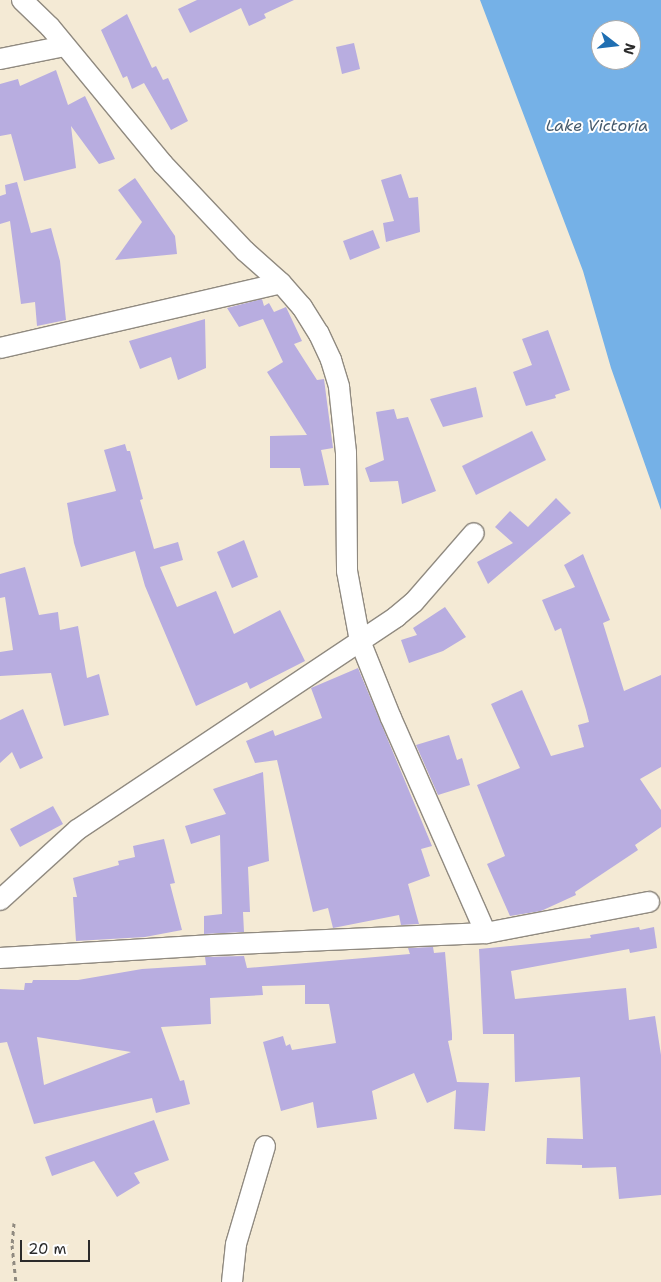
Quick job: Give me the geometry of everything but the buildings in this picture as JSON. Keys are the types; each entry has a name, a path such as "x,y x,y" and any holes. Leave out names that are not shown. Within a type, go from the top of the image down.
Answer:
{"street":[{"path":"22,0 65,46 162,164 238,244 281,283 302,307 319,334 339,387 346,452 347,571 360,641 390,718 486,933"},
{"path":"0,59 65,46"},
{"path":"0,348 281,283"},
{"path":"0,900 77,830 360,641 414,602 474,533"},
{"path":"0,958 214,945 486,933 649,902"},
{"path":"232,1282 236,1244 265,1146"}],"path":[{"path":"14,1223 12,1245 16,1282"}],"water":[{"name":"Lake Victoria","path":"480,0 661,0 661,510 611,368 583,271"}]}
